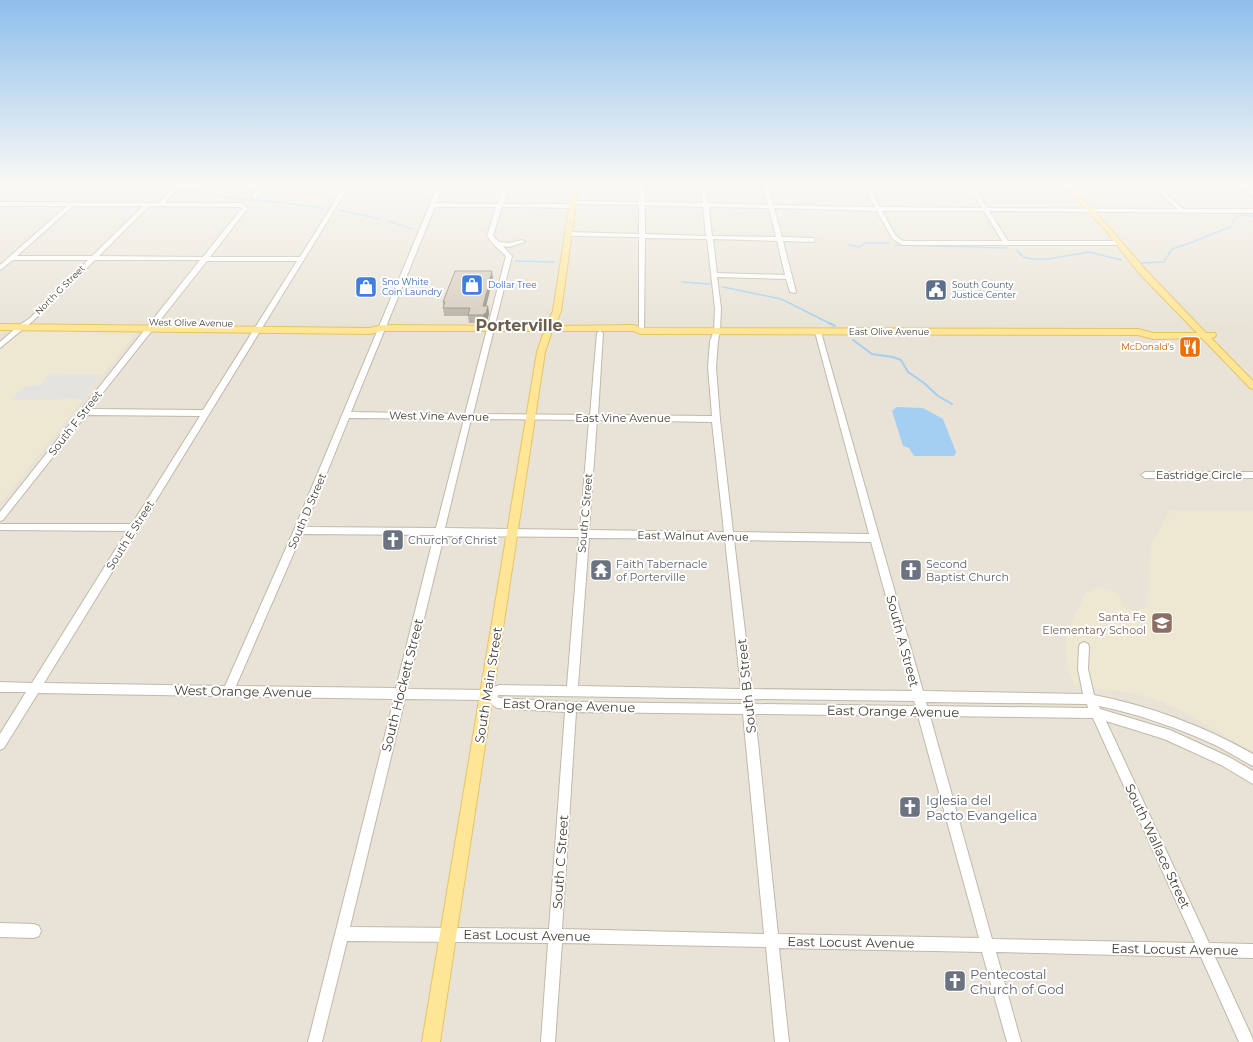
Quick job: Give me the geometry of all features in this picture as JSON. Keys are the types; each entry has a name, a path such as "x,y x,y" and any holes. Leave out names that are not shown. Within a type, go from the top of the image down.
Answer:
{"main road":[{"path":"1109,232 1138,267 1191,320 1253,376"},
{"name":"South Main Street","path":"431,1042 541,352 557,311 569,234"},
{"name":"West Olive Avenue","path":"0,321 23,325 68,328 152,326 260,327 370,331 382,328 549,330"},
{"path":"68,328 83,325 96,325 100,322"},
{"name":"West Olive Avenue","path":"0,327 100,322 152,326"},
{"name":"East Olive Avenue","path":"549,330 562,328 634,328 641,331 1138,332 1153,336 1204,332"},
{"name":"East Olive Avenue","path":"549,330 558,333 634,334 641,331"},
{"path":"1204,332 1253,386"}],"street":[{"path":"0,268 41,232"},
{"name":"North G Street","path":"0,346 119,232"},
{"name":"South F Street","path":"0,518 226,232"},
{"name":"South E Street","path":"0,744 318,232"},
{"name":"South D Street","path":"228,691 299,530 421,232"},
{"path":"491,232 490,236 496,244 509,245 522,242"},
{"path":"641,232 641,331"},
{"name":"South B Street","path":"709,232 718,308 717,331 714,341 712,367 716,419 749,710 782,1042"},
{"path":"778,232 793,292"},
{"path":"891,232 894,237 902,243 1119,243"},
{"path":"999,232 1006,243"},
{"path":"569,234 813,240"},
{"name":"South Hockett Street","path":"315,1042 468,417 509,256 496,244"},
{"path":"11,258 301,259"},
{"path":"715,275 789,277"},
{"name":"South A Street","path":"818,332 1014,1042"},
{"name":"South C Street","path":"572,692 583,535 600,333"},
{"path":"83,412 205,414"},
{"name":"West Vine Avenue","path":"347,415 531,418"},
{"name":"East Vine Avenue","path":"531,418 716,419"},
{"name":"Eastridge Circle","path":"1145,475 1253,475"},
{"path":"0,527 135,528"},
{"name":"East Walnut Avenue","path":"299,530 875,538"},
{"name":"South Wallace Street","path":"1084,647 1083,669 1090,699 1096,714 1248,1042"},
{"name":"West Orange Avenue","path":"0,687 487,695"},
{"name":"East Orange Avenue","path":"1253,760 1202,734 1128,707 1090,699 499,690 487,695 497,703 571,707 1096,714 1166,734 1225,761 1253,778"},
{"name":"South C Street","path":"548,1042 571,707"},
{"path":"0,930 34,931"},
{"name":"East Locust Avenue","path":"341,934 448,934 1253,951"}],"shaded area":[{"path":"0,232 1253,232 1253,1042 0,1042"},
{"path":"25,331 137,332 0,504 0,351 17,335"},
{"path":"50,374 102,375 82,400 11,400 23,387 41,384"},
{"name":"Santa Fe Elementary School","path":"1170,511 1253,511 1253,752 1187,714 1164,703 1125,692 1074,686 1069,672 1066,653 1066,633 1087,591 1091,592 1095,589 1102,588 1112,591 1120,597 1122,606 1137,614 1139,611 1137,609 1148,608 1151,545"}],"water":[{"path":"896,407 923,408 943,419 956,452 954,456 914,456 909,448 903,446 892,411"}],"building":[{"path":"455,271 492,271 483,306 488,306 486,313 483,315 468,315 470,308 443,308 445,302 443,302"}],"waterway":[{"path":"1142,263 1164,262 1172,249 1219,232"},
{"path":"849,245 859,247 866,243 889,243"},
{"path":"895,245 1007,248"},
{"path":"1017,250 1023,257 1032,259 1048,259 1089,252 1121,260"},
{"path":"516,261 554,262"},
{"path":"682,282 710,284"},
{"path":"723,287 781,299 835,326"},
{"path":"853,340 872,354 893,357 901,360 908,372 924,383 938,396 952,404"}],"place":[{"name":"Dollar Tree","path":"472,285"},
{"name":"Sno White Coin Laundry","path":"366,287"},
{"name":"South County Justice Center","path":"936,290"},
{"name":"McDonald's","path":"1190,347"},
{"name":"Church of Christ","path":"393,540"},
{"name":"Faith Tabernacle of Porterville","path":"601,570"},
{"name":"Second Baptist Church","path":"911,570"},
{"name":"Santa Fe Elementary School","path":"1162,623"},
{"name":"Iglesia del Pacto Evangelica","path":"910,807"},
{"name":"Pentecostal Church of God","path":"955,981"}],"district":[{"name":"Porterville","path":"519,325"}]}
